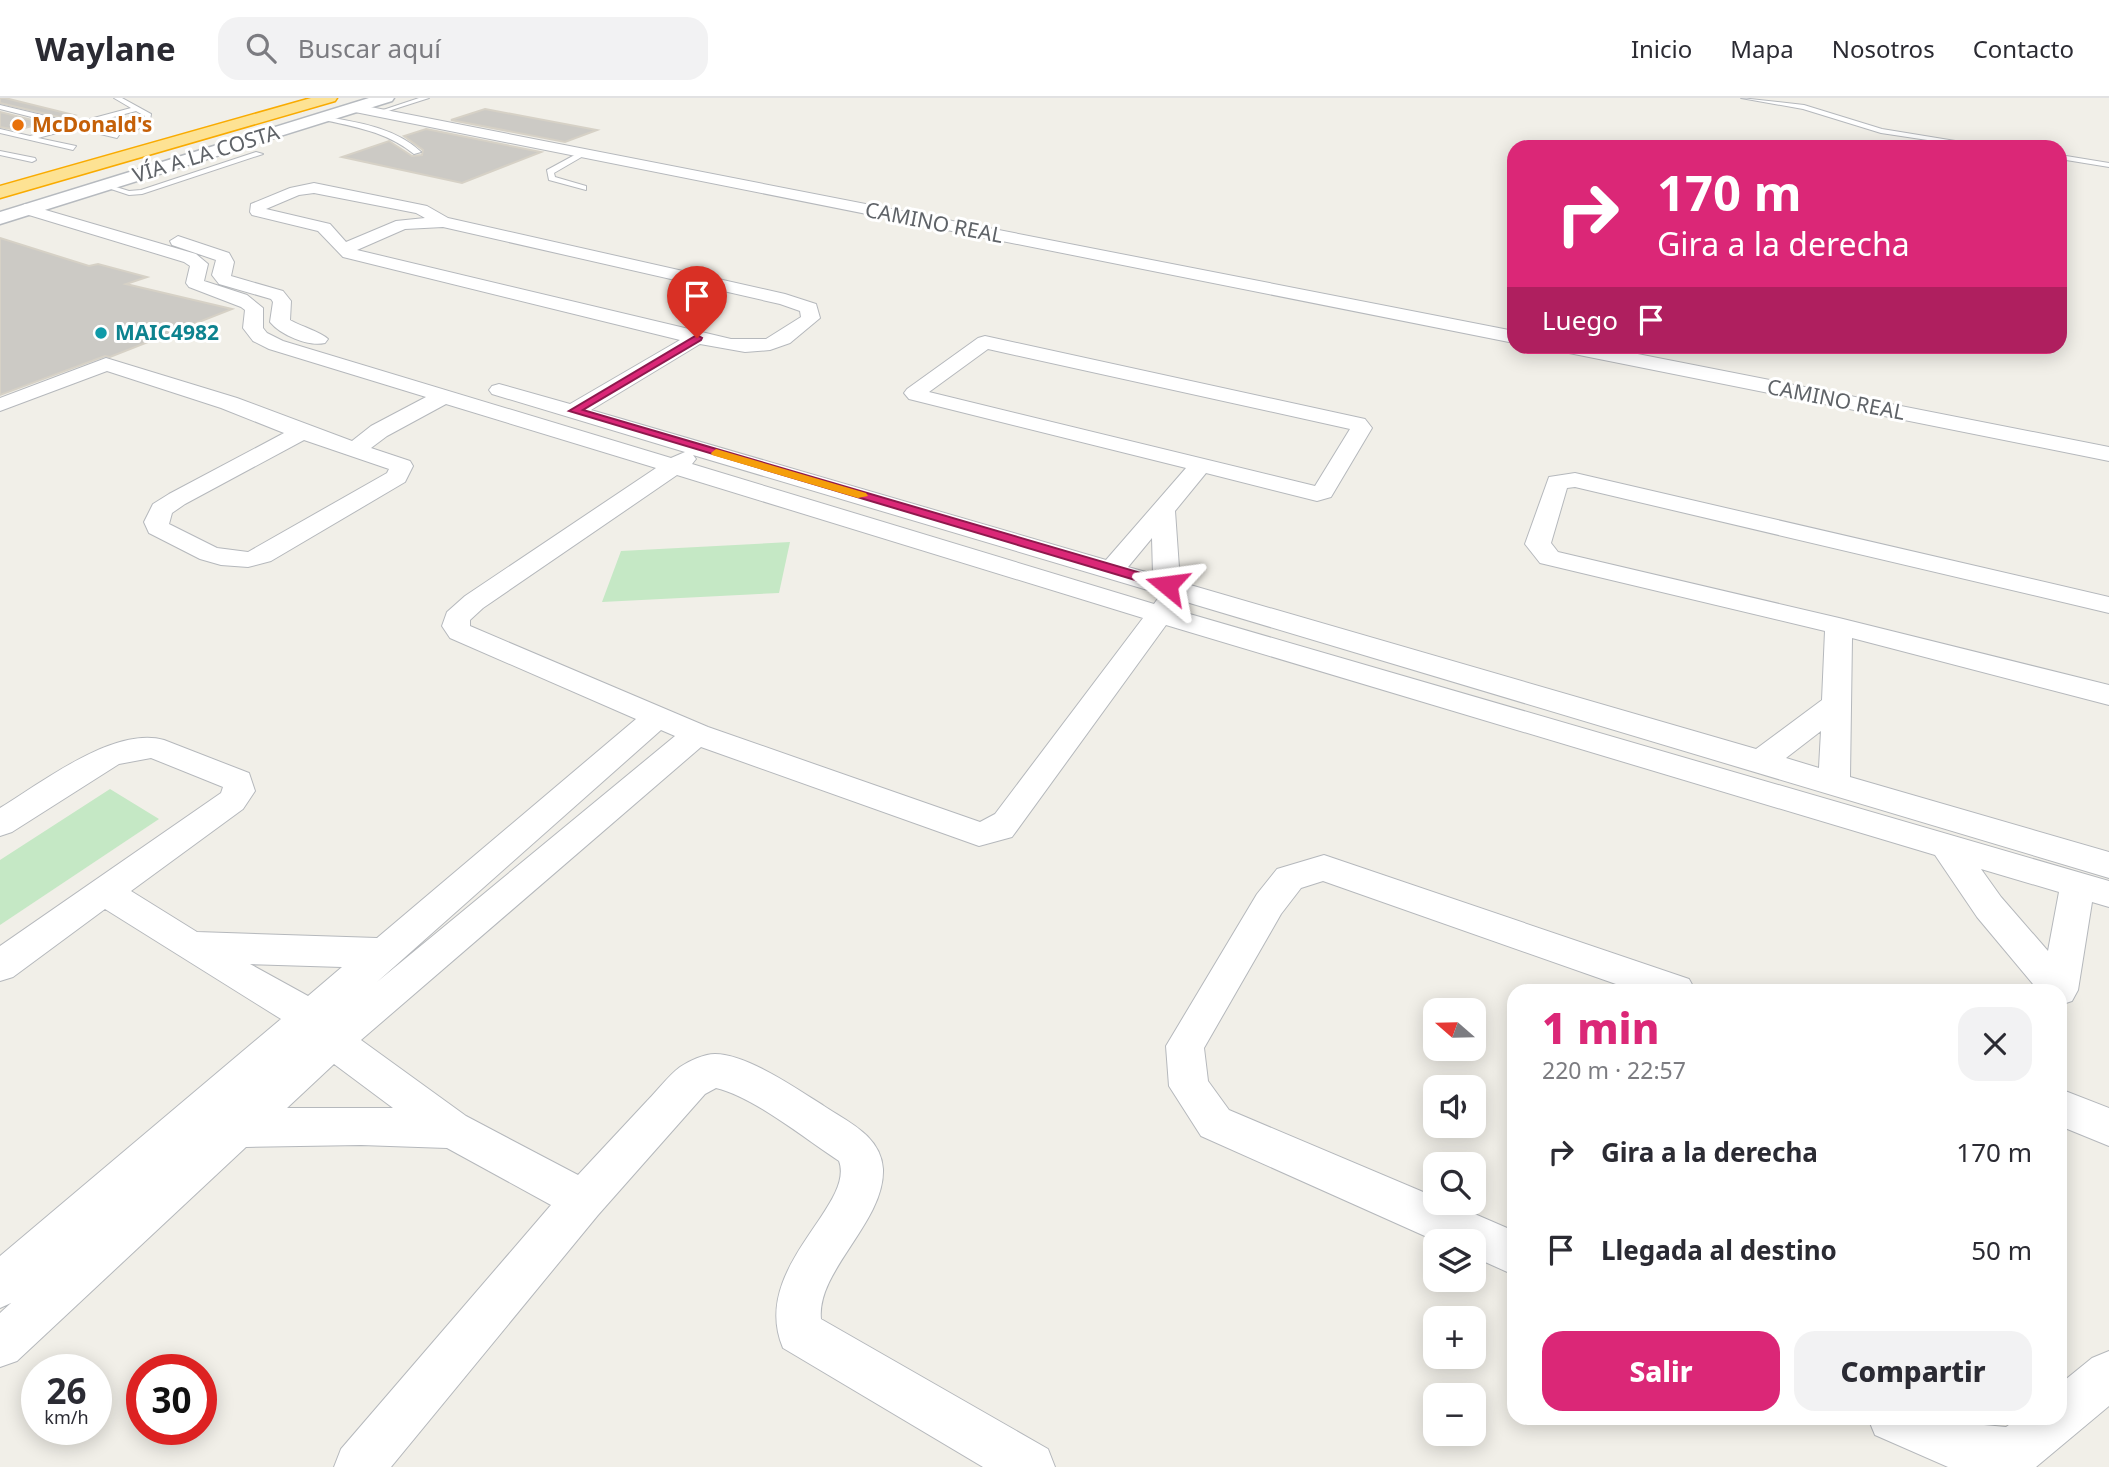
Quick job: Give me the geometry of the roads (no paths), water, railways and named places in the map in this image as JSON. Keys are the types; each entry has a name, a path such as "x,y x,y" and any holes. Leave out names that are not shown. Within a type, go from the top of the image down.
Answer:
{"highway":[{"name":"VÍA A LA COSTA","path":"0,192 329,98"},
{"name":"VÍA A LA COSTA","path":"0,169 164,122"}],"street":[{"name":"VÍA A LA COSTA","path":"0,217 355,108 383,105"},
{"name":"CAMINO REAL","path":"383,105 582,153 1507,336"},
{"path":"344,249 402,224 443,222 772,297 809,308 811,318 783,341 762,347 743,347 697,338 360,256 344,249 330,237 324,226 258,212 257,207 295,191 314,188 421,209 443,222"},
{"path":"62,198 93,216 215,252 223,257 225,262 221,275 225,280 277,295 282,301 280,322 286,327 359,351 701,448 2109,865"},
{"path":"25,209 190,258 199,264 195,284 203,290 240,299 254,308 253,328 260,337 276,345 1159,614 2093,889 2061,984"},
{"path":"574,411 697,338"},
{"path":"985,342 1357,424 1361,428 1322,492 1317,494 1200,465 914,393 985,342"},
{"path":"334,363 359,351"},
{"name":"CAMINO REAL","path":"1604,354 2109,454"},
{"path":"0,405 106,364 229,403 302,432 402,466 397,477 384,485 254,559 237,562 223,560 158,528 158,515 168,504 302,432"},
{"path":"602,419 630,379"},
{"path":"325,440 345,437 367,427 381,415 401,383"},
{"path":"355,450 379,430 447,395"},
{"path":"701,448 474,602 457,618 456,626 460,632 696,734 968,832 989,832 1007,822 1159,614 1172,587 1163,511"},
{"path":"1112,569 1200,465"},
{"path":"2109,605 1575,480 1557,482 1538,544 1549,558 1839,626 2109,695"},
{"path":"1834,784 1839,626"},
{"path":"1760,762 1836,704"},
{"path":"0,1343 236,1128 385,953 658,718"},
{"path":"0,1286 322,1029 535,870 696,734"},
{"path":"0,824 110,755 131,750 153,747 238,781 239,791 232,801 107,893 0,966"},
{"path":"1946,845 1989,908 2054,984"},
{"path":"502,852 535,870"},
{"path":"1507,1250 1215,1123 1189,1086 1185,1046 1269,904 1289,878 1324,868 1659,984"},
{"path":"107,893 322,1029 452,1129 583,1200"},
{"path":"191,946 385,953"},
{"path":"359,1467 583,1200 691,1082 714,1071 738,1077 854,1148 861,1156 862,1180 859,1190 800,1293 795,1321 799,1332 1030,1467"},
{"path":"2067,1110 2109,1127"},
{"path":"236,1128 362,1126 452,1129"},
{"path":"2067,1409 2109,1375"},
{"path":"1908,1425 1962,1448 2014,1453 2047,1425"}],"lane":[{"path":"117,98 132,101 134,109"},
{"path":"383,105 426,98"},
{"path":"1744,98 1804,107 1881,131 1941,140"},
{"path":"0,107 74,125 125,133 147,120 149,114 134,109 74,125 30,138"},
{"path":"322,118 389,135 417,152"},
{"path":"0,131 73,148"},
{"path":"0,153 32,160"},
{"path":"582,153 550,172 552,178 583,188"},
{"path":"103,185 129,194 142,192 259,154"},
{"path":"2067,159 2109,165"}],"place":[{"name":"McDonald's","path":"18,125"},
{"name":"MAIC4982","path":"101,333"}]}
